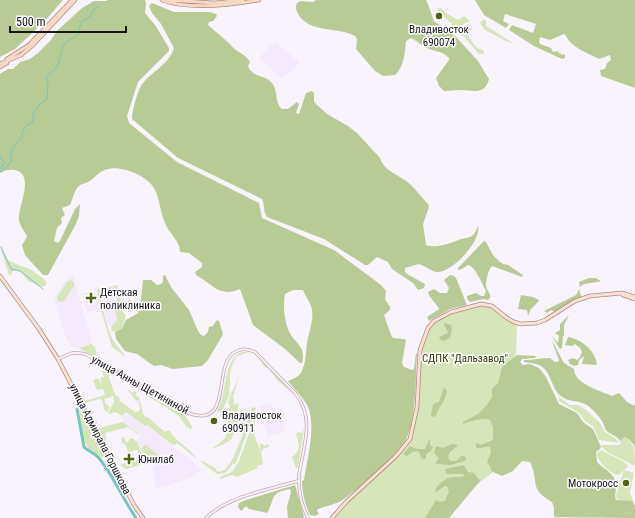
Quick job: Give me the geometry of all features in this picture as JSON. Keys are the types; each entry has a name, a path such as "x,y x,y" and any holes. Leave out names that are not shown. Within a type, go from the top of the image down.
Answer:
{"highway":[{"path":"0,64 29,45 72,0"},
{"path":"0,64 13,59 32,46 76,0"},
{"path":"162,0 181,4 216,6 259,0"},
{"path":"168,0 215,3 243,0"}],"main road":[{"name":"улица Адмирала Горшкова","path":"0,276 40,329 58,359 130,498 143,518"},
{"path":"333,518 346,502 388,464 409,441 417,407 419,354 429,325 438,318 450,312 481,304 492,306 507,318 518,323 537,323 545,321 575,301 590,296 622,293 635,298"},
{"name":"улица Анны Щетининой","path":"58,359 72,353 78,352 85,354 188,413 201,416 211,412 217,405 226,366 230,356 241,350 252,351 259,356 295,393 300,399 305,411 307,427 298,481 301,497 308,518"},
{"path":"206,518 219,507 230,501 298,481"}],"shaded area":[{"path":"275,42 299,62 291,71 280,78 259,58"},
{"path":"69,275 73,275 92,342 92,345 79,349 71,346 66,339 54,298"},
{"path":"117,286 117,323 108,327 99,291"},
{"name":"Детская поликлиника","path":"96,290 100,309 87,313 82,294"},
{"path":"271,403 272,408 276,409 280,423 282,422 285,432 268,437 259,407"},
{"path":"126,412 146,427 147,426 198,466 201,471 193,477 156,489 154,483 156,481 152,468 155,467 150,462 144,463 137,439 142,435 123,421 122,416"}],"green space":[{"path":"0,0 63,0 44,22 15,49 0,57"},
{"path":"145,0 145,13 155,25 169,48 169,51 138,82 127,116 129,123 177,162 259,203 262,218 334,250 381,285 386,291 385,299 390,307 390,310 384,315 391,335 393,338 406,340 402,363 404,367 412,370 414,369 416,353 417,354 413,415 405,442 389,460 357,489 341,501 318,509 317,511 319,514 315,516 310,515 308,511 302,485 310,442 310,413 305,402 288,381 294,379 301,373 305,362 312,311 303,290 293,290 285,294 284,303 288,329 303,352 302,363 300,363 285,349 253,325 240,289 227,292 222,291 196,275 195,272 202,267 202,263 189,253 180,252 180,248 176,240 165,223 154,188 139,175 117,168 103,171 87,183 80,185 76,190 70,205 62,208 65,215 61,218 62,223 57,228 54,241 58,243 75,209 80,204 79,216 76,224 48,275 43,275 25,255 22,245 27,237 20,225 19,220 25,185 24,178 21,173 15,170 7,170 0,173 0,74 8,69 13,69 20,62 30,59 38,53 58,30 82,8 94,1"},
{"path":"316,0 426,0 434,21 456,37 478,61 489,79 487,84 484,88 478,91 444,91 439,86 436,78 449,58 446,55 428,49 411,38 406,41 404,59 398,72 395,75 383,76 375,71 356,49 357,39 355,36 340,31 317,27 303,20 298,14 296,7 297,3 301,1 313,2"},
{"path":"475,0 635,0 635,88 601,76 600,70 605,69 607,63 611,60 610,55 599,59 576,47 564,34 550,40 540,37 540,44 551,48 553,52 558,51 563,55 565,54 565,58 562,59 534,46 509,30 512,25 533,33 536,24 505,14 503,21 509,24 506,28 484,15"},
{"path":"152,3 174,12 210,12 216,14 217,16 213,21 209,22 208,25 248,59 250,62 248,66 250,70 271,82 275,89 278,103 282,109 288,109 297,102 299,104 296,113 299,114 306,93 312,91 314,93 315,103 327,114 357,133 380,158 385,167 413,187 429,207 423,224 426,245 439,246 472,236 478,226 478,232 470,248 457,262 442,271 435,272 419,264 405,268 405,272 407,274 425,284 424,288 418,290 413,283 392,269 388,262 377,257 368,265 365,265 324,239 267,217 262,199 178,158 132,119 135,102 141,86 164,64 172,54 174,48 161,24 152,13 149,6"},
{"path":"438,8 441,8 446,13 458,20 464,16 470,21 461,25 462,28 471,28 472,30 469,31 467,35 477,48 483,50 484,54 479,54 460,32 450,28 452,24 438,11"},
{"path":"484,19 486,21 486,26 513,43 485,30 480,23"},
{"path":"484,241 493,255 500,262 508,265 523,275 522,277 492,266 488,273 486,284 490,298 488,300 483,299 470,302 467,299 467,296 476,293 484,296 486,291 476,272 471,266 468,265 458,270 458,268"},
{"path":"0,246 8,260 30,269 44,279 47,284 43,287 28,281 22,273 17,270 13,271 11,275 9,275"},
{"path":"165,275 171,287 189,310 201,335 204,336 208,332 209,327 213,326 217,320 219,321 223,334 208,360 202,366 173,369 161,365 154,366 137,354 125,351 116,339 115,332 122,329 126,320 138,313 140,308 143,280 151,280 157,285 163,282 163,276"},
{"path":"450,275 456,278 467,305 450,309 429,321 427,317 439,309 428,292 434,289 440,293 447,293 449,288 444,280"},
{"path":"589,278 596,278 601,281 585,284 580,288 579,282"},
{"path":"70,280 74,282 74,286 64,301 59,302 57,297"},
{"path":"117,285 122,305 124,305 125,310 122,311 126,316 122,329 116,332 112,331 111,327 117,320 114,303 117,302 117,293 115,287 107,288"},
{"path":"580,288 582,297 570,302 555,312 551,310 547,313 544,311 576,295"},
{"path":"97,289 104,290 99,292 108,326 113,340 125,357 112,347 99,304 100,301"},
{"path":"521,295 533,297 539,300 531,309 528,316 527,310 518,309"},
{"name":"СДПК \"Дальзавод\"","path":"480,306 491,308 517,326 516,353 511,363 497,469 452,504 437,518 335,518 356,494 407,447 414,428 421,351 430,326 449,314"},
{"path":"569,315 564,325 562,348 560,349 551,335 558,343 559,336 555,333 560,330 560,324"},
{"path":"444,324 451,325 452,330 450,338 443,341 439,337 448,333"},
{"path":"568,337 578,340 587,346 594,355 597,365 582,364 584,356 579,360 578,365 574,366 570,364 568,360 573,358 577,360 582,352 575,344 572,346 565,345"},
{"path":"551,339 564,363 574,369 578,379 583,383 612,396 619,393 627,402 635,406 635,447 630,440 625,437 620,441 617,437 608,432 605,429 603,422 587,405 567,400 558,394 545,369 535,364 524,362 524,360 550,358 555,362 558,362 559,360"},
{"path":"91,344 95,347 97,358 80,349"},
{"path":"242,352 248,353 252,354 247,353 237,356 232,365 230,371 230,394 223,409 226,414 225,418 223,417 221,410 219,412 217,411 223,395 228,369 231,362 236,356"},
{"path":"517,355 536,356 535,358 522,359 520,362 523,365 530,364 539,368 546,377 559,404 577,413 583,422 593,429 601,447 596,452 597,462 611,474 615,480 616,500 632,501 635,506 635,518 554,517 554,507 552,502 537,489 530,462 522,461 513,471 502,476 491,471 491,468 487,462 491,452 490,447 476,447 476,443 481,445 493,440 493,427 490,420 480,419 463,424 463,422 478,414 486,406 492,397 492,389 498,383 502,367"},
{"path":"255,356 268,366 290,391 277,380 269,369 264,367 261,361"},
{"path":"95,362 106,368 115,395 120,398 119,400 135,412 139,411 140,408 138,400 137,401 128,391 129,390 132,393 134,391 137,393 135,395 137,397 138,395 144,416 149,418 165,432 169,430 175,438 197,459 177,443 174,445 171,444 147,425 145,426 126,412 122,416 115,412 110,414 108,413 114,402 113,396 104,399 106,404 110,407 107,412 105,411 102,400 100,399 84,403 82,399 84,398 85,401 105,395 103,389 97,390 93,380 98,378 102,386 100,378 104,377 101,368 97,366"},
{"path":"112,372 182,412 192,426 191,430 179,416"},
{"path":"240,373 233,397 233,404 237,405 235,402 239,405 234,419 238,422 235,423 234,426 236,427 234,431 232,431 234,433 231,440 211,449 224,439 227,434 230,405 228,403"},
{"path":"444,387 447,391 445,398 436,416 433,417 431,415 433,404 439,402"},
{"path":"559,397 570,405 578,405 585,409 600,423 605,432 615,438 619,443 599,440 593,426 586,422 578,412 559,401"},
{"path":"252,407 256,408 236,463 233,464 225,473 217,474 201,462 202,461 215,468 218,472 224,470 228,466 237,451"},
{"path":"79,408 106,458 97,455 87,446 82,432"},
{"path":"257,412 254,428 257,441 260,449 260,444 263,444 264,446 268,444 269,447 264,448 261,452 263,464 257,466 258,468 237,477 232,475 220,479 220,477 232,472 239,461"},
{"path":"96,419 98,428 123,422 142,436 128,427 105,433 108,449 93,420"},
{"path":"304,429 298,468 296,468 292,457 298,449 296,434 298,432 302,433"},
{"path":"124,437 126,443 129,439 133,438 137,441 144,464 126,469 120,465 140,458 137,450 124,453 128,451 121,438"},
{"path":"625,437 633,445 635,466 607,452 601,446 619,445 621,443 620,441"},
{"path":"429,440 430,445 433,447 431,451 426,454 426,459 422,459 418,451 412,452 407,456 403,454 410,446 416,449 425,449"},
{"path":"452,444 458,445 449,453 448,457 450,461 456,461 461,456 464,456 466,458 465,461 451,465 436,464 439,458 434,453 436,446 443,448"},
{"path":"146,445 162,458 162,461 159,464 155,464 148,458 148,461 145,461 144,457 146,456 141,450 143,446"},
{"path":"602,450 623,461 628,466 619,475 612,473 599,460 597,453"},
{"path":"464,465 468,472 474,473 480,481 449,518 425,518 436,500 440,502 445,501 449,491 447,486 445,486 436,492 435,490 439,485 448,478 464,476 463,474 447,474 445,469"},
{"name":"Мотокросс","path":"624,470 634,473 630,492 634,504 617,499 616,495"},
{"path":"295,485 304,516 303,518 288,518 287,507 291,492 290,489 278,492 275,495 267,513 249,509 246,506 241,511 238,507 239,503 246,500"}],"waterway":[{"path":"0,172 12,159 12,149 22,137 25,128 28,124 33,122 33,113 42,102 47,99 48,84 46,77 57,67 63,45 78,34 81,22 91,16 93,10 99,6"},
{"path":"0,156 4,163 0,169"},
{"path":"1,247 11,269 20,271 43,289"},
{"path":"77,409 84,447 97,456 104,465 136,518"}],"place":[{"name":"Владивосток 690074","path":"439,16"},
{"name":"Детская поликлиника","path":"91,298"},
{"name":"Владивосток 690911","path":"214,421"},
{"name":"Юнилаб","path":"129,459"},
{"name":"Мотокросс","path":"626,483"}]}
